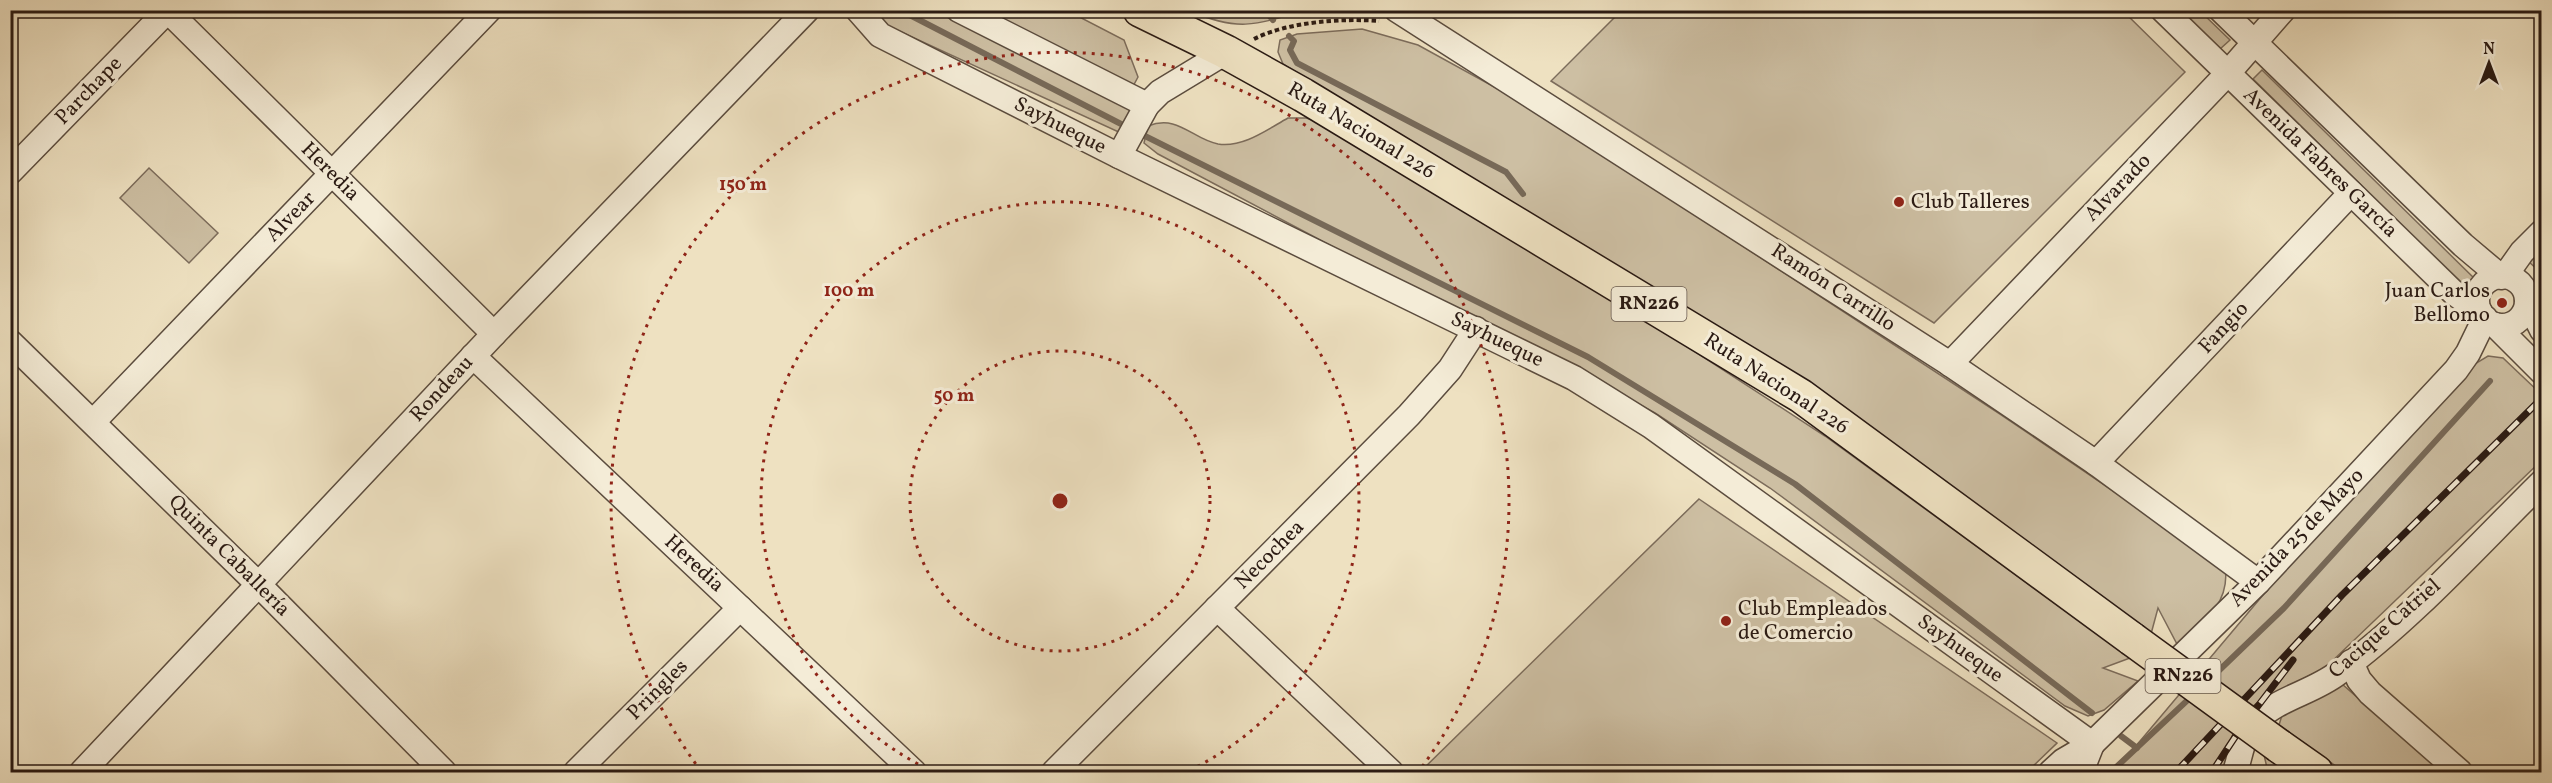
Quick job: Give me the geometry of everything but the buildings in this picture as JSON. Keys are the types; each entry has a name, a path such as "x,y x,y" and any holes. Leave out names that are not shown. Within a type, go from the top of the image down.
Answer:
{"highway":[{"name":"Ruta Nacional 226","path":"1140,10 1226,52 1303,95 1801,396 2316,772"}],"street":[{"name":"Alvear","path":"93,422 489,10"},
{"name":"Rondeau","path":"82,772 473,356 807,10"},
{"name":"Sayhueque","path":"858,10 880,35 1119,156 1574,378 1651,426 2092,744"},
{"path":"959,10 1147,105"},
{"name":"Ramón Carrillo","path":"1397,10 1950,363 2096,463 2258,582"},
{"name":"Avenida Fabres García","path":"2163,10 2453,292 2487,318 2541,372"},
{"name":"Avenida Fabres García","path":"2221,10 2463,245 2503,276"},
{"name":"Alvarado","path":"1950,363 2228,73 2283,10"},
{"name":"Heredia","path":"168,11 494,334"},
{"name":"Parchape","path":"10,172 168,11"},
{"path":"1119,156 1147,105 1160,92 1226,52"},
{"name":"Fangio","path":"2096,463 2351,193"},
{"path":"2532,295 2518,320 2512,324 2487,318 2477,300 2483,285 2489,280 2503,276 2541,232"},
{"path":"2503,276 2520,283 2532,295 2541,330"},
{"name":"Avenida 25 de Mayo","path":"2051,772 2063,760 2092,744 2258,582 2456,370 2487,318"},
{"name":"Necochea","path":"1054,772 1409,415 1450,369 1476,329"},
{"name":"Quinta Caballería","path":"10,342 259,585 444,772"},
{"name":"Heredia","path":"473,356 914,772"},
{"name":"Cacique Catriel","path":"2236,771 2243,742 2254,722 2277,704 2323,683 2392,628 2541,482"},
{"name":"Pringles","path":"576,772 740,608"},
{"path":"1217,608 1391,772"},
{"path":"2351,662 2359,680 2370,693 2460,772"},
{"name":"Avenida 25 de Mayo","path":"2081,772 2092,744"}],"path":[{"path":"1226,52 1260,36 1306,24 1360,19 1419,24"}],"shaded area":[{"path":"872,11 934,11 1136,105 1123,134 888,26"},
{"path":"971,11 1068,11 1124,40 1138,77 1131,90"},
{"path":"1190,11 1301,11 1258,23 1233,24 1220,22"},
{"name":"Club Talleres","path":"1621,11 2123,11 2185,72 1934,323 1551,81"},
{"path":"2181,11 2200,11 2230,40 2220,49"},
{"path":"1362,29 1418,45 1527,105 2000,414 2225,567 2224,591 2213,612 2178,646 2158,608 2151,634 1435,158 1283,64 1278,52 1280,40 1297,34"},
{"path":"2262,70 2478,282 2469,291 2253,79"},
{"path":"1288,118 1306,118 1327,124 1594,286 1825,436 2130,658 2103,668 2138,681 2104,710 2088,716 2065,706 1770,488 1655,413 1528,344 1375,269 1158,154 1144,143 1148,126 1159,123 1176,125 1209,141 1227,144 1255,137"},
{"path":"149,168 218,233 189,263 120,198"},
{"path":"2541,248 2541,270 2540,272 2528,261"},
{"path":"2488,356 2503,358 2541,394 2541,461 2325,668 2276,692 2265,704 2225,772 2114,772 2274,582 2473,365"},
{"name":"Club Empleados de Comercio","path":"1699,499 2057,743 2027,772 1420,772"},
{"path":"2342,684 2442,772 2344,772 2279,725 2283,712"},
{"path":"2264,755 2289,772 2268,772"}],"waterway":[{"path":"900,10 1123,125"},
{"path":"1245,10 1268,14 1273,20"},
{"path":"1289,36 1294,41 1290,50 1297,63 1506,172 1523,194"},
{"path":"1143,135 1588,357 1795,484 2092,713"},
{"path":"2207,682 2284,608 2490,381"},
{"path":"2111,772 2193,695"},
{"path":"2121,736 2137,748"}],"railway":[{"path":"2176,772 2342,595 2542,398"},
{"path":"2212,772 2239,731 2293,660"}],"place":[{"name":"Club Talleres","path":"1899,202"},
{"name":"Juan Carlos Bellomo","path":"2502,303"},
{"name":"Club Empleados de Comercio","path":"1726,621"}]}
